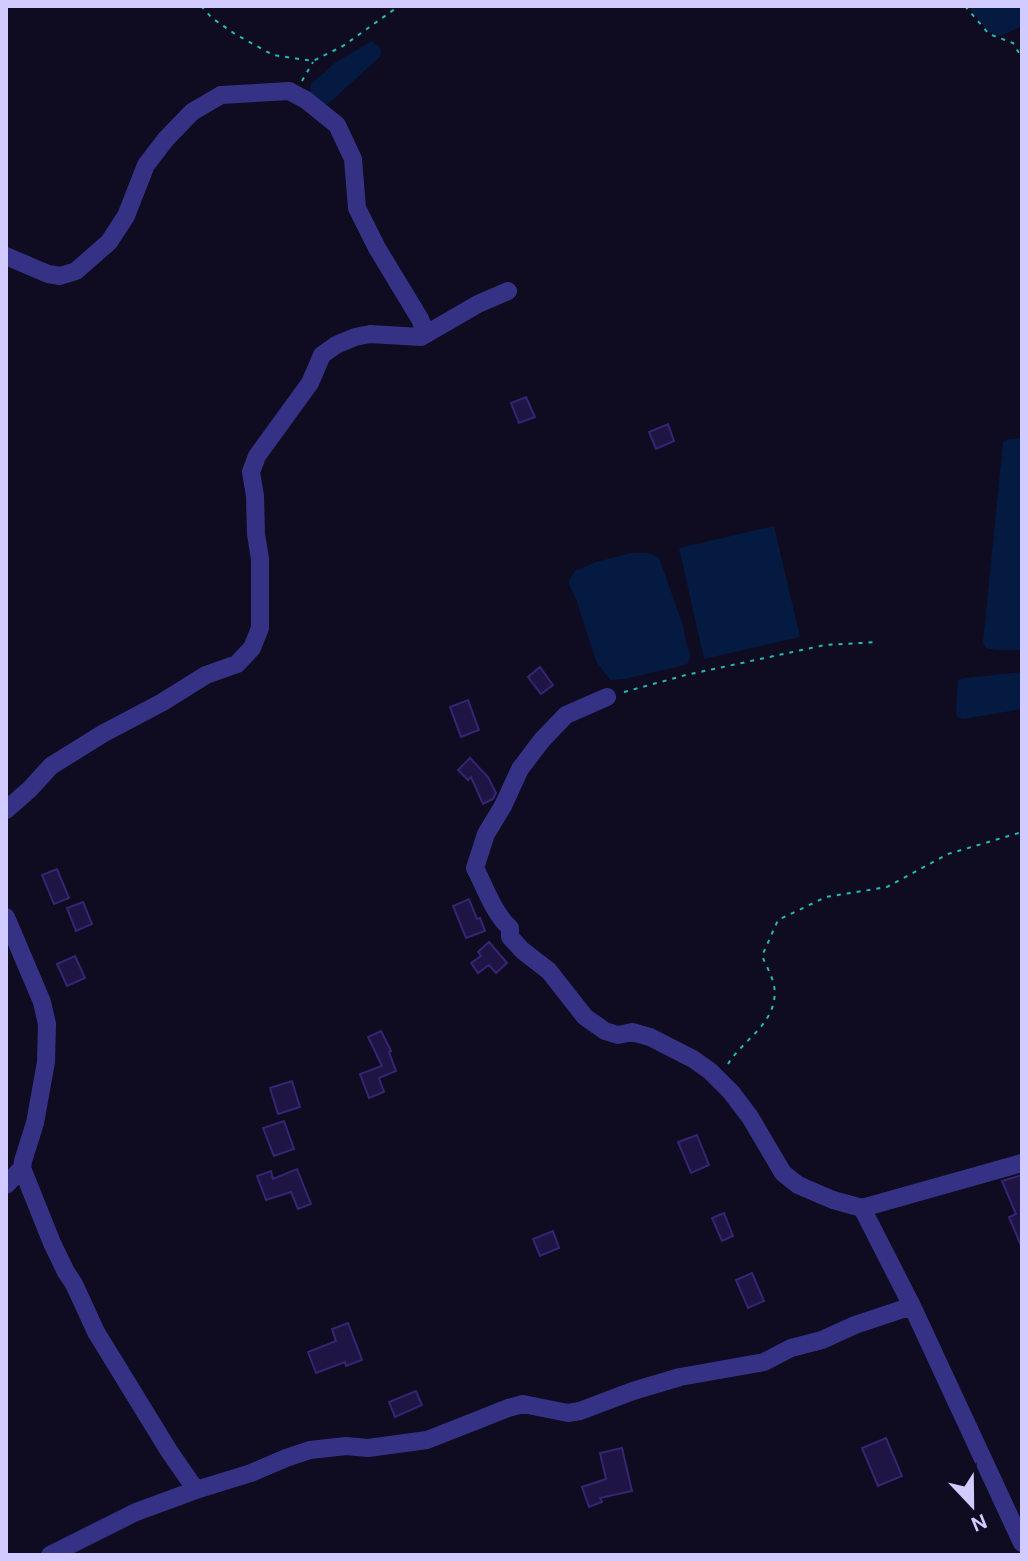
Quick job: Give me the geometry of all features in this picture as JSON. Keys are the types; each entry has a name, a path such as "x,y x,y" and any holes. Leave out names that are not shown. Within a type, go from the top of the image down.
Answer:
{"street":[{"path":"6,256 48,274 60,276 76,271 109,242 126,216 146,165 192,112 221,95 289,91 306,100 337,125 353,159 357,208 426,334"},
{"path":"6,810 51,766 206,675 237,664 252,648 260,628 260,559 251,472 257,456 310,383 322,355 336,345 370,334 421,337 478,304 508,291"},
{"path":"607,697 566,715 542,740 520,769 486,834 475,868 498,913 510,928 510,937 549,971 585,1017 605,1031 618,1035 632,1032 650,1037 693,1059 719,1079 750,1117 783,1173 814,1193 862,1208 1022,1163"},
{"path":"6,917 42,1002 47,1024 46,1062 35,1123 22,1168 52,1243 96,1332 196,1490"},
{"path":"6,1185 22,1168"},
{"path":"862,1208 912,1306 1022,1543"},
{"path":"50,1555 136,1512 310,1450 346,1446 368,1448 427,1440 523,1404 568,1413 580,1411 680,1377 764,1362 791,1348 822,1340 912,1306"}],"path":[{"path":"201,6 235,34 273,55 313,61"},
{"path":"289,91 300,85 313,61 343,46 399,6"},
{"path":"965,6 989,34 1013,43 1022,58"},
{"path":"607,697 686,675 825,645 878,642"},
{"path":"719,1079 731,1058 767,1021 774,1003 774,985 762,956 778,920 826,897 887,887 948,854 1022,832"}],"water":[{"path":"968,6 1022,6 1022,26 1001,36 989,32"},
{"path":"372,41 380,48 380,57 329,103 321,106 310,92 311,84 336,62"},
{"path":"1022,438 1022,650 995,650 986,648 983,642 1003,442"},
{"path":"774,526 800,637 704,659 679,548"},
{"path":"631,553 648,553 659,558 691,656 685,665 610,680 596,661 568,582 575,571"},
{"path":"1022,672 1022,709 963,719 956,715 958,680"}],"building":[{"path":"526,397 535,417 519,423 511,403"},
{"path":"668,424 674,441 656,449 649,432"},
{"path":"540,667 553,685 541,694 528,677"},
{"path":"468,700 479,730 461,737 450,707"},
{"path":"470,758 488,777 496,793 493,799 483,804 471,777 468,780 458,770"},
{"path":"57,869 69,898 54,904 42,875"},
{"path":"469,899 485,931 466,938 453,906"},
{"path":"83,902 92,924 76,931 67,908"},
{"path":"489,942 507,963 496,973 489,965 478,973 471,963 481,956 478,952"},
{"path":"75,956 85,978 67,986 57,964"},
{"path":"381,1031 396,1071 379,1078 384,1092 369,1098 360,1074 382,1066 368,1037"},
{"path":"292,1081 300,1107 278,1114 270,1088"},
{"path":"284,1121 294,1149 274,1156 263,1128"},
{"path":"697,1135 709,1165 691,1173 678,1142"},
{"path":"297,1169 311,1204 298,1209 291,1192 266,1200 257,1176 271,1171 273,1179"},
{"path":"1022,1175 1022,1248 1009,1217 1016,1214 1002,1181"},
{"path":"724,1213 733,1236 722,1241 712,1218"},
{"path":"553,1231 559,1248 540,1256 533,1239"},
{"path":"752,1273 764,1301 748,1308 736,1280"},
{"path":"348,1323 362,1360 346,1366 345,1362 316,1373 308,1352 336,1341 332,1329"},
{"path":"416,1391 422,1405 395,1417 389,1402"},
{"path":"886,1438 902,1476 878,1486 862,1448"},
{"path":"622,1448 632,1491 600,1498 602,1502 589,1507 582,1487 606,1479 600,1453"}]}
